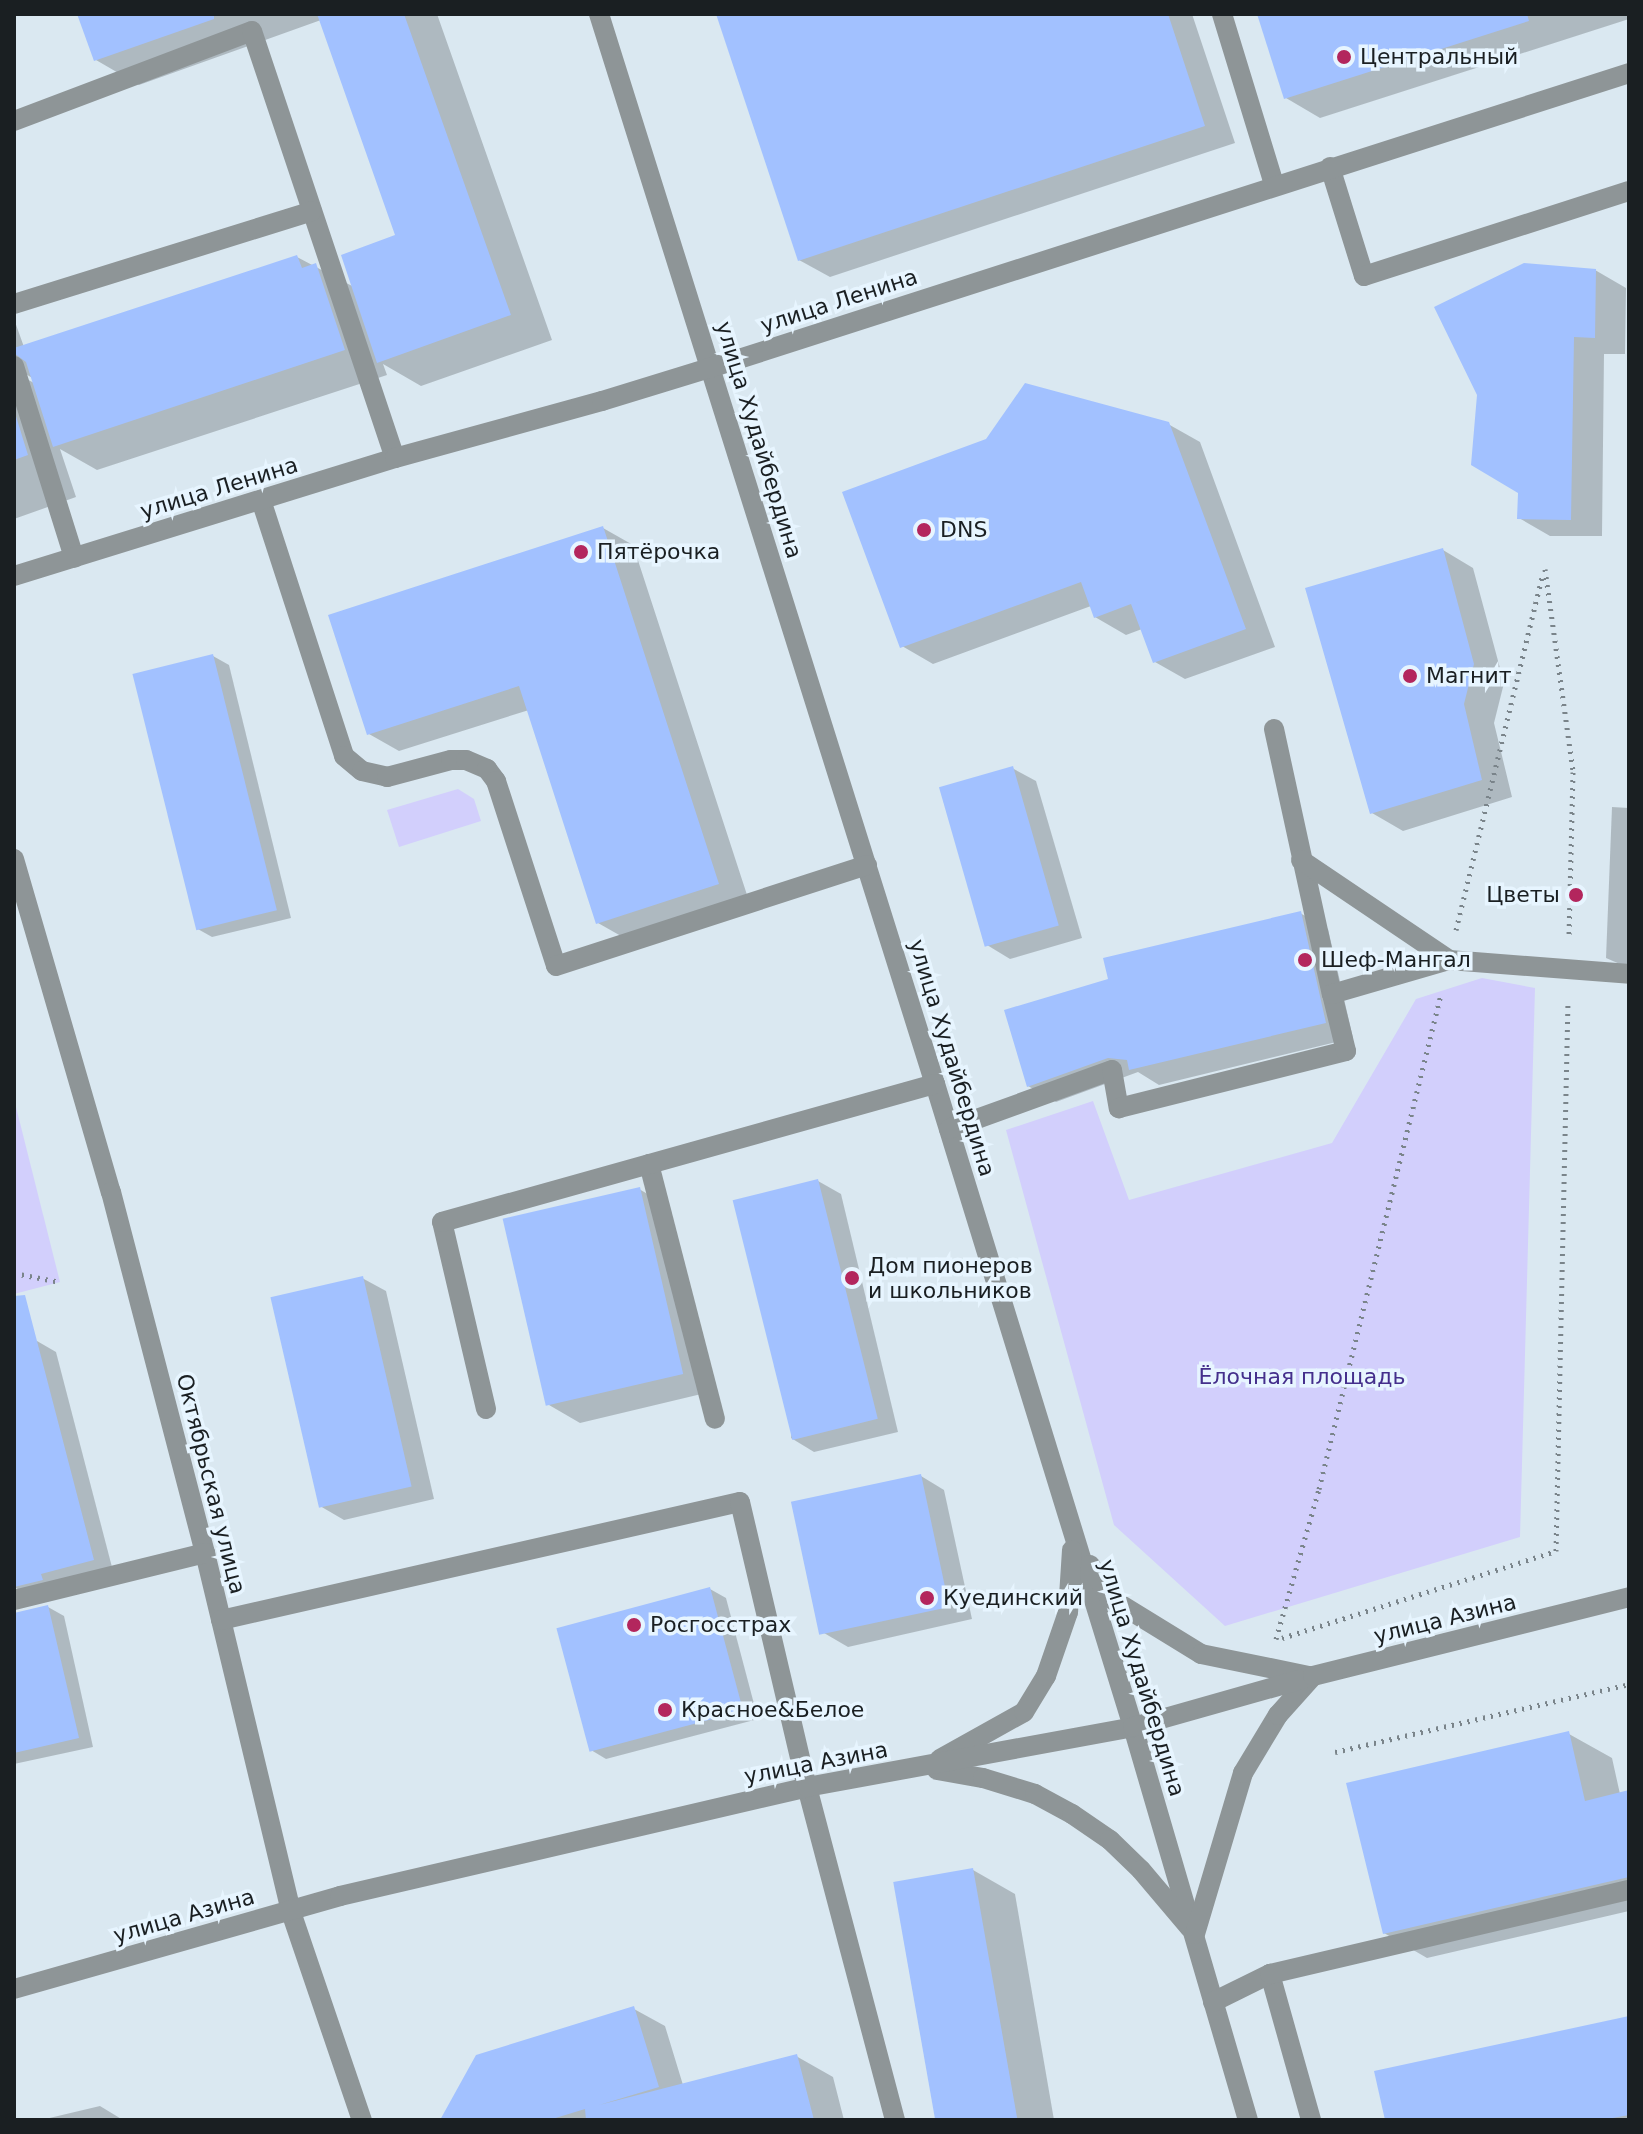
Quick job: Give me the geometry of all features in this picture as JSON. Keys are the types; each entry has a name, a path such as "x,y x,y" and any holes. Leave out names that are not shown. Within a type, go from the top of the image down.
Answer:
{"street":[{"name":"улица Худайбердина","path":"599,14 949,1129 1133,1727 1248,2120"},
{"path":"1222,14 1274,184"},
{"path":"14,121 252,31 395,458"},
{"name":"улица Ленина","path":"14,576 395,458 602,401 1629,73"},
{"path":"1330,167 1364,276 1629,191"},
{"path":"14,304 312,211"},
{"path":"14,366 74,558"},
{"path":"261,500 344,756 362,771 387,777 451,760 466,760 487,769 496,781 556,966 867,865"},
{"path":"949,1129 1112,1070 1119,1108 1346,1051 1274,729"},
{"name":"Октябрьская улица","path":"14,859 111,1192 205,1553 291,1912 362,2120"},
{"path":"1301,860 1449,960"},
{"path":"1332,994 1449,960 1629,974"},
{"path":"486,1409 442,1222 935,1084"},
{"path":"649,1164 715,1419"},
{"path":"221,1620 740,1502 807,1787 895,2120"},
{"path":"1073,1538 1110,1598 1150,1625 1201,1654 1313,1676"},
{"path":"924,1768 1024,1712 1046,1676 1068,1612 1073,1538"},
{"path":"14,1600 205,1553"},
{"name":"улица Азина","path":"14,1989 356,1892 807,1787 924,1768 1133,1727 1313,1676 1629,1597"},
{"path":"1195,1934 1243,1773 1278,1715 1313,1676"},
{"path":"924,1768 983,1778 1035,1794 1072,1814 1110,1840 1141,1870 1195,1934"},
{"path":"1213,2002 1270,1974 1629,1890"},
{"path":"1270,1974 1311,2120"}],"path":[{"path":"1545,569 1573,772 1556,1551 1276,1640 1319,1489 1449,960 1545,569"},
{"path":"14,1273 60,1282"},
{"path":"1335,1752 1629,1684"}],"green space":[{"path":"458,789 474,799 481,821 399,847 387,810"},
{"name":"Ёлочная площадь","path":"1482,978 1535,988 1520,1537 1225,1626 1114,1525 1006,1130 1093,1101 1129,1200 1332,1143 1416,999"},
{"path":"14,1099 60,1282 14,1294"}],"building":[{"path":"77,14 214,14 214,19 94,61"},
{"path":"317,14 404,14 511,315 377,363 341,255 395,235"},
{"path":"716,14 1168,14 1205,126 798,261"},
{"name":"Центральный","path":"1257,14 1527,14 1529,21 1284,99"},
{"path":"297,255 302,268 316,263 345,350 53,447 26,362 14,353 14,348"},
{"path":"1524,263 1596,269 1595,338 1574,337 1571,520 1517,519 1518,493 1471,465 1477,395 1434,307"},
{"path":"1025,383 1169,422 1246,629 1153,663 1131,604 1094,618 1081,582 900,648 842,492 986,439"},
{"path":"14,410 28,455 14,460"},
{"path":"603,526 719,884 596,924 519,686 367,735 328,615"},
{"path":"1443,548 1474,664 1464,704 1482,780 1370,814 1305,588"},
{"path":"213,654 277,910 196,930 132,674"},
{"path":"1013,766 1059,926 985,947 939,787"},
{"path":"1301,911 1326,1023 1129,1070 1127,1060 1108,1058 1027,1087 1004,1010 1108,979 1103,958"},
{"path":"818,1179 878,1419 792,1440 733,1200"},
{"path":"640,1187 683,1374 546,1406 503,1219"},
{"path":"363,1276 412,1486 319,1508 270,1297"},
{"path":"25,1295 94,1560 41,1574 43,1580 14,1587 14,1296"},
{"path":"921,1474 949,1607 819,1635 791,1502"},
{"path":"710,1587 743,1711 590,1752 556,1628"},
{"path":"48,1605 79,1738 14,1753 14,1613"},
{"path":"1569,1731 1585,1801 1629,1790 1629,1877 1383,1934 1346,1783"},
{"path":"973,1868 1017,2120 935,2120 893,1882"},
{"path":"634,2006 659,2087 599,2105 797,2054 814,2120 586,2120 585,2109 549,2120 440,2120 476,2055"},
{"path":"1629,2016 1629,2115 1602,2120 1385,2120 1374,2071"}],"place":[{"name":"Центральный","path":"1344,57"},
{"name":"DNS","path":"924,530"},
{"name":"Пятёрочка","path":"581,552"},
{"name":"Магнит","path":"1410,676"},
{"name":"Цветы","path":"1576,895"},
{"name":"Шеф-Мангал","path":"1305,960"},
{"name":"Дом пионеров и школьников","path":"852,1278"},
{"name":"Куединский","path":"927,1598"},
{"name":"Росгосстрах","path":"634,1625"},
{"name":"Красное&Белое","path":"665,1710"}]}
